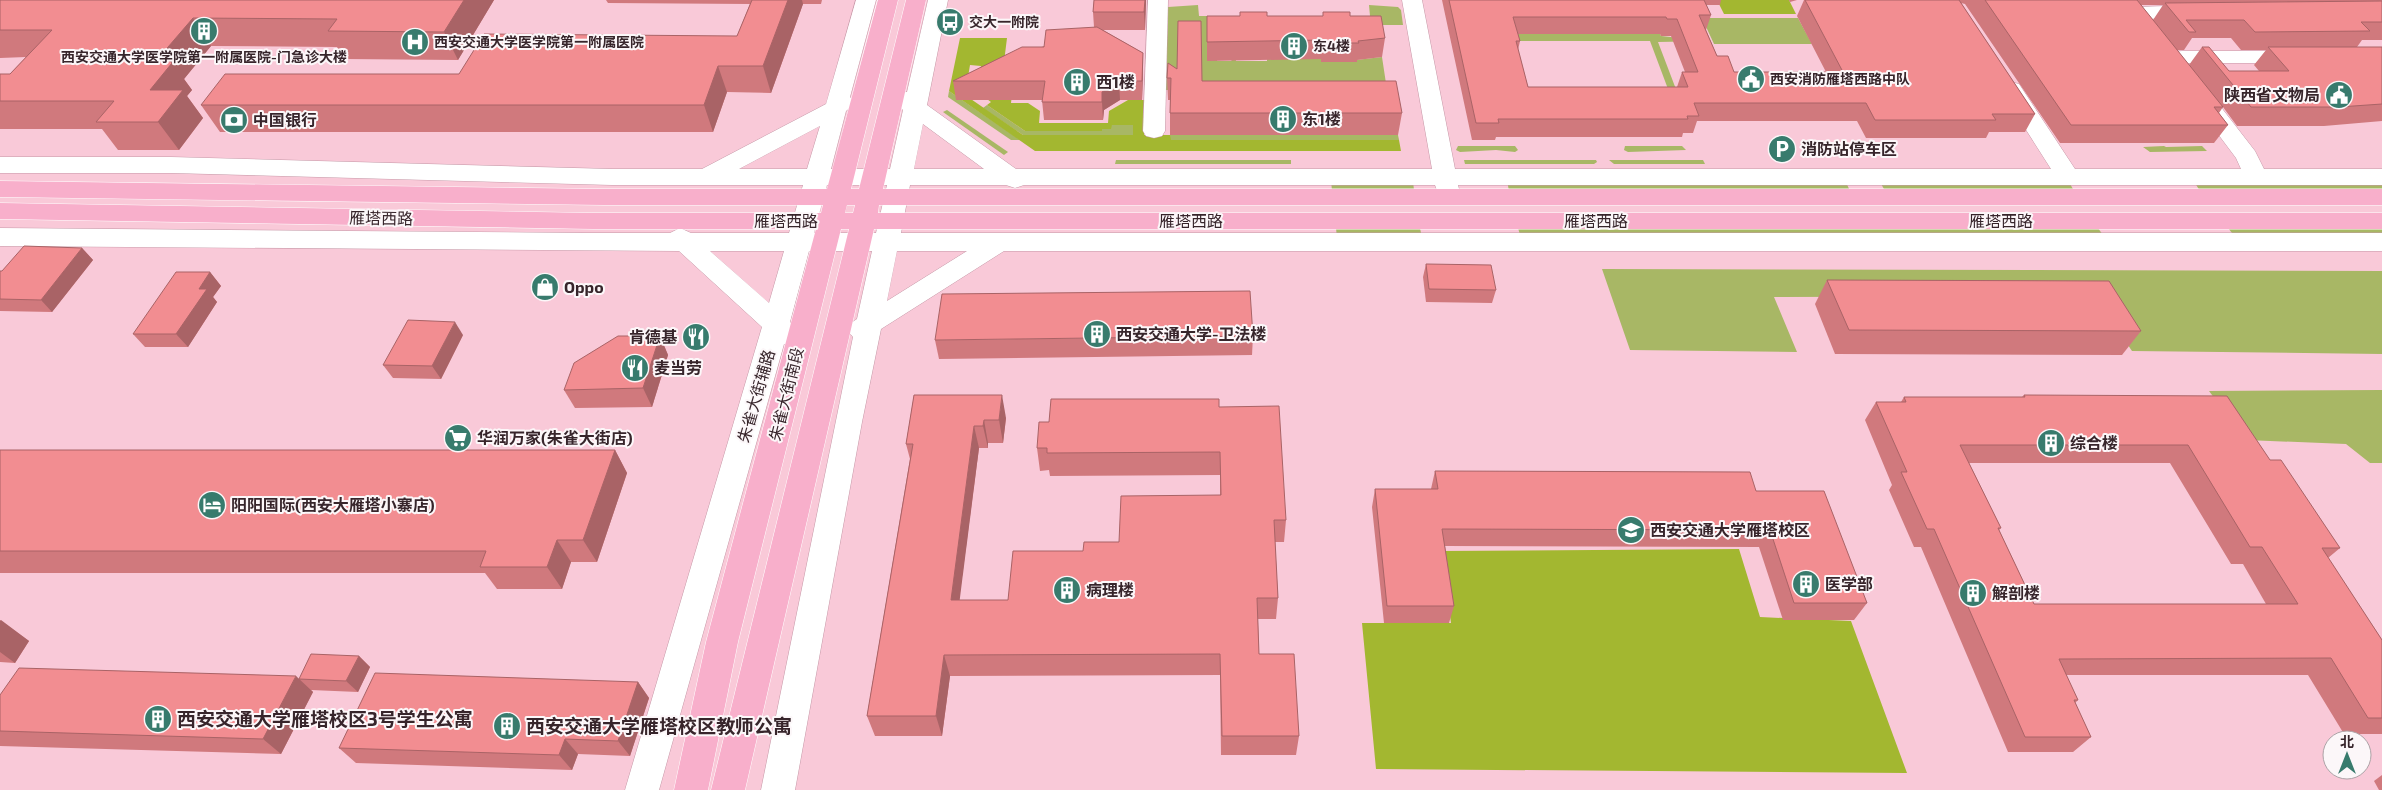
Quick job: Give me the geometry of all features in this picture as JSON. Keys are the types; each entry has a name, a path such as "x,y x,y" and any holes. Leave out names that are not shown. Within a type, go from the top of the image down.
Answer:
{"main road":[{"name":"朱雀大街南段","path":"690,790 722,642 799,346 821,209 864,93 888,0"},
{"path":"728,790 835,346 880,209 905,101 916,0"},
{"name":"雁塔西路","path":"1036,209 1447,187 2382,197"},
{"name":"雁塔西路","path":"0,189 669,197 821,209"},
{"name":"雁塔西路","path":"0,211 662,221 821,209 1036,209 2382,221"}],"street":[{"name":"朱雀大街辅路","path":"642,790 776,325 821,209 836,108 866,0"},
{"path":"835,346 1000,242 1036,209 1011,177 905,101 938,0"},
{"path":"1154,131 1158,0"},
{"path":"1412,0 1447,187"},
{"path":"2218,11 2136,12 2136,16 2185,72 2247,156 2256,177"},
{"path":"2185,72 2315,57"},
{"path":"2002,76 2068,177"},
{"path":"669,197 864,93"},
{"path":"0,165 171,165 612,177 706,177 821,209"},
{"path":"0,238 685,242 821,209 880,209 1011,177 1447,187 2068,177 2382,177"},
{"path":"880,209 1000,242 2382,242"},
{"path":"778,790 848,422 869,325 880,209"},
{"path":"662,221 799,346"}],"green space":[{"path":"1717,0 1789,0 1796,14 1724,14"},
{"path":"1198,5 1199,16 1239,16 1240,35 1217,56 1217,61 1231,61 1235,56 1236,61 1267,61 1267,56 1272,59 1321,59 1322,62 1356,62 1356,60 1382,57 1387,90 1163,90 1168,7"},
{"path":"1369,5 1398,7 1401,10 1403,25 1378,25 1333,16 1370,16"},
{"path":"1702,18 1798,18 1812,44 1714,44"},
{"path":"1492,33 1660,34 1661,36 1709,41 1658,42 1682,105 1674,105 1650,41 1483,41"},
{"path":"960,38 1007,38 1003,70 1012,95 1011,103 1028,103 1040,111 1039,123 1108,123 1109,111 1128,100 1145,100 1144,135 1170,135 1171,140 1399,140 1401,151 1035,151 949,91","holes":["970,65 981,66 977,92 991,102 987,105 1025,131 1102,131 1102,129 1111,129 1112,125 1133,125 1133,135 1023,135 965,95"]},
{"path":"949,91 1020,140 1011,140 948,97"},
{"path":"987,105 1025,131 1102,129 1112,125 1133,125 1133,135 1023,135 983,108"},
{"path":"947,110 1008,152 1004,155 943,112"},
{"path":"1170,135 1398,135 1399,140 1170,140"},
{"path":"1458,146 1515,146 1518,150 1515,152 1496,150 1460,152 1456,150"},
{"path":"1625,146 1682,146 1686,150 1628,152 1624,150"},
{"path":"2202,146 2207,151 2150,152 2143,147"},
{"path":"1116,160 1291,160 1291,164 1115,164"},
{"path":"1464,160 1596,160 1597,162 1594,164 1465,164"},
{"path":"1609,160 1703,160 1705,164 1614,164"},
{"path":"1331,180 1413,180 1414,191 1332,191"},
{"path":"1507,180 1845,180 1850,191 1509,191"},
{"path":"1879,180 2068,180 2074,191 1885,191"},
{"path":"2193,180 2382,181 2382,191 2200,191"},
{"path":"1336,228 1420,228 1422,238 1337,238"},
{"path":"1518,228 2098,228 2105,238 1521,238"},
{"path":"2228,228 2382,228 2382,238 2236,238"},
{"path":"1602,269 2382,271 2382,354 2132,351 2095,296 1774,297 1797,352 1630,350"},
{"path":"2382,390 2382,463 2370,463 2346,444 2246,440 2209,391"},
{"path":"1739,549 1760,617 1851,621 1907,773 1376,769 1362,623 1451,623 1441,551"}],"building":[{"path":"0,0 464,0 444,32 328,31 337,19 193,18 162,54 172,63 150,90 183,90 158,122 96,122 114,101 0,101 0,74 10,74 52,30 0,30"},
{"path":"752,0 788,0 763,66 718,66 704,105 201,105 225,74 459,74 484,34 737,36"},
{"path":"1094,0 1145,0 1144,12 1093,12"},
{"path":"1449,0 1704,0 1711,15 1699,15 1717,56 1728,56 1734,72 1843,72 1805,0 1959,0 2035,114 1992,114 1996,120 1875,120 1866,103 1694,103 1699,116 1687,116 1688,119 1498,119 1499,123 1476,123","holes":["1513,17 1666,17 1667,19 1677,19 1698,72 1682,72 1688,87 1528,87 1516,41 1520,41"]},
{"path":"1985,0 2137,0 2223,107 2214,107 2228,125 2071,125"},
{"path":"2382,1 2382,22 2361,22 2370,31 2255,32 2244,20 2186,20 2196,32 2189,32 2165,3"},
{"path":"1240,12 1267,12 1267,16 1323,16 1323,12 1350,12 1350,16 1381,16 1385,38 1358,41 1359,43 1323,43 1323,40 1207,42 1207,16 1240,16"},
{"path":"1178,21 1201,21 1202,81 1396,81 1402,113 1170,113 1171,78 1167,78 1168,63 1177,69"},
{"path":"1097,27 1143,53 1142,81 1119,81 1102,92 1102,102 1042,102 1045,81 953,81 1022,47 1044,47 1046,30"},
{"path":"2202,47 2209,47 2229,71 2289,71 2268,47 2382,47 2382,104 2339,107 2251,107"},
{"path":"24,246 82,248 41,300 0,299 0,271"},
{"path":"1426,264 1491,265 1496,290 1429,289"},
{"path":"176,272 210,272 199,289 207,289 176,334 133,334"},
{"path":"1827,280 2109,281 2141,331 1849,330"},
{"path":"1250,291 1253,336 935,340 942,294"},
{"path":"408,320 455,322 432,366 383,365"},
{"path":"618,336 660,336 643,388 564,390 574,363"},
{"name":"病理楼","path":"914,395 1002,395 999,420 984,420 983,426 974,426 951,600 1008,600 1013,551 1083,551 1084,542 1119,542 1121,496 1221,495 1220,452 1047,453 1047,448 1037,448 1039,422 1049,422 1051,399 1219,399 1219,407 1279,406 1286,520 1274,520 1278,598 1257,598 1259,654 1294,654 1299,736 1222,736 1220,654 944,655 936,716 867,716 913,444 906,444"},
{"path":"2024,395 2227,396 2270,460 2281,460 2340,548 2322,548 2382,640 2382,718 2368,718 2331,658 2059,659 2078,700 2074,700 2091,737 2025,737 1934,529 1927,529 1901,472 1907,472 1876,402 1906,402 1904,397 2025,397","holes":["1960,445 2188,445 2250,547 2262,547 2298,604 2034,604 1998,528 2001,528"]},
{"path":"0,450 615,450 583,540 557,540 547,567 480,567 486,551 0,551"},
{"name":"医学部","path":"1435,471 1750,472 1756,491 1824,491 1867,603 1794,603 1770,530 1442,529 1454,606 1387,606 1375,489 1438,489"},
{"path":"311,654 359,656 346,681 299,679"},
{"name":"西安交通大学雁塔校区3号学生公寓","path":"19,668 296,676 263,739 0,731 0,695"},
{"name":"西安交通大学雁塔校区教师公寓","path":"375,673 638,682 618,741 565,739 559,755 339,748"}],"place":[{"name":"交大一附院","path":"950,22"},
{"name":"西安交通大学医学院第一附属医院-门急诊大楼","path":"204,31"},
{"name":"西安交通大学医学院第一附属医院","path":"415,42"},
{"name":"东4楼","path":"1294,46"},
{"name":"西安消防雁塔西路中队","path":"1751,79"},
{"name":"西1楼","path":"1077,82"},
{"name":"陕西省文物局","path":"2339,95"},
{"name":"东1楼","path":"1283,119"},
{"name":"中国银行","path":"234,120"},
{"name":"消防站停车区","path":"1782,149"},
{"name":"Oppo","path":"545,287"},
{"name":"西安交通大学-卫法楼","path":"1097,334"},
{"name":"肯德基","path":"696,337"},
{"name":"麦当劳","path":"635,368"},
{"name":"华润万家(朱雀大街店)","path":"458,438"},
{"name":"综合楼","path":"2051,443"},
{"name":"阳阳国际(西安大雁塔小寨店)","path":"212,505"},
{"name":"西安交通大学雁塔校区","path":"1631,530"},
{"name":"医学部","path":"1806,584"},
{"name":"病理楼","path":"1067,590"},
{"name":"解剖楼","path":"1973,593"},
{"name":"西安交通大学雁塔校区3号学生公寓","path":"158,719"},
{"name":"西安交通大学雁塔校区教师公寓","path":"507,726"}]}
